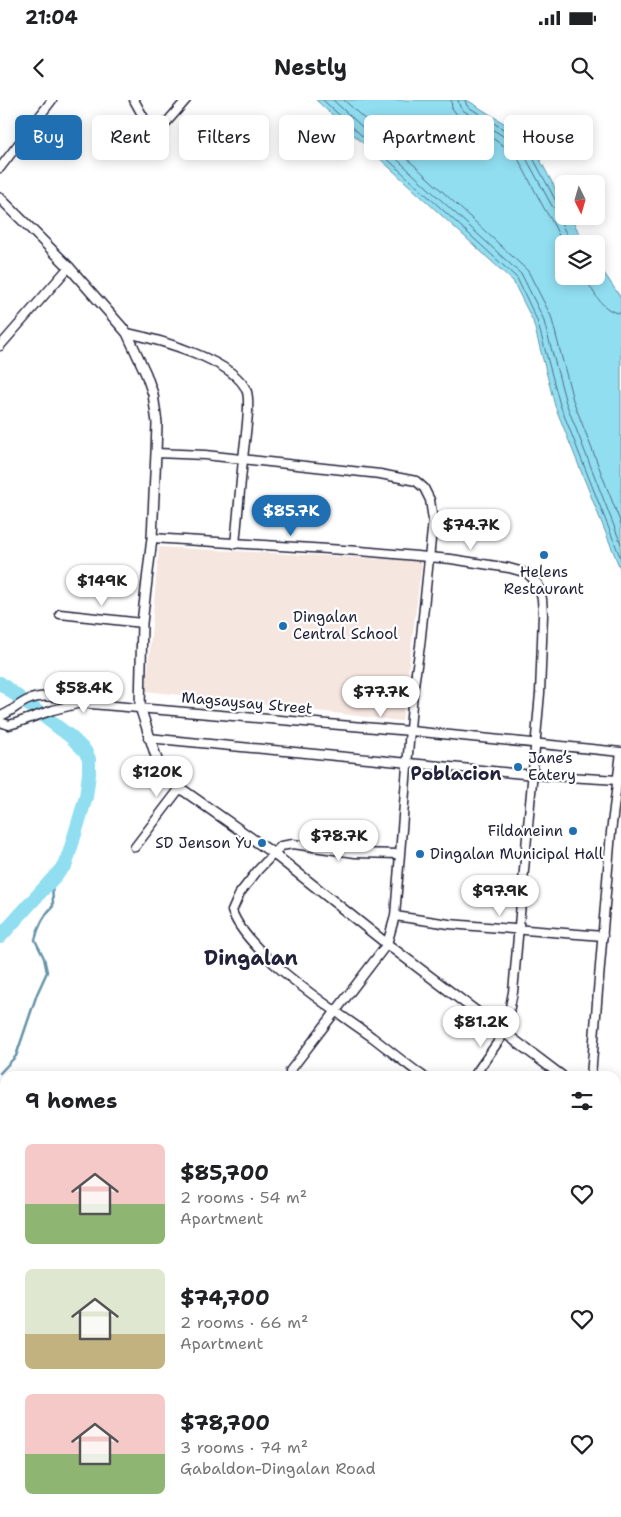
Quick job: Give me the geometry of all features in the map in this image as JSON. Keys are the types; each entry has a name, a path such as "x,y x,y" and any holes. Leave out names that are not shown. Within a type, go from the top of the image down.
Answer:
{"main road":[{"path":"0,198 69,267 127,332 153,394 157,423 156,453 152,538 142,623 140,707 148,738 160,769 180,788 274,854 387,944 556,1071"}],"street":[{"path":"0,168 52,100"},
{"path":"134,100 142,115"},
{"path":"169,120 186,100"},
{"path":"0,346 69,267"},
{"path":"127,332 166,342 194,353 221,367 242,383 247,393 246,429 235,544"},
{"path":"156,453 243,459 380,474 416,481 424,488 432,509 430,557 413,692 394,916 387,944 290,1071"},
{"path":"152,538 430,557 509,568 527,573 538,584 544,615 534,775 514,984 505,1032 478,1071"},
{"path":"60,614 142,623"},
{"path":"0,716 28,700 48,696 67,698 81,703"},
{"path":"0,722 9,725 81,703"},
{"name":"Magsaysay Street","path":"81,703 411,731 621,752"},
{"path":"148,738 534,775 618,780"},
{"path":"591,1071 621,752"},
{"path":"135,848 180,788"},
{"path":"398,854 355,852 293,844 280,846 240,893 232,906 232,910 236,922 258,948 300,986 417,1071"},
{"path":"394,916 449,924 603,936"}],"shaded area":[{"name":"Dingalan Central School","path":"159,547 422,561 402,721 146,691"}],"water":[{"path":"316,100 467,100 491,115 364,115 364,144 354,135 354,115 332,115"},
{"path":"494,117 504,123 504,160 540,160 555,188 555,225 575,225 580,235 555,235 555,285 605,285 605,274 621,298 621,571 555,406 533,321 513,281 381,160 494,160"}],"waterway":[{"path":"0,683 71,737 85,751 89,759 86,797 66,864 0,937"},
{"path":"2,1071 16,1056 37,994 47,972 44,958 35,940 41,922 53,906 52,878"}],"place":[{"name":"Helens Restaurant","path":"544,555"},
{"name":"Dingalan Central School","path":"283,626"},
{"name":"Jane’s Eatery","path":"518,767"},
{"name":"Fildaneinn","path":"573,831"},
{"name":"SD Jenson Yu","path":"262,843"},
{"name":"Dingalan Municipal Hall","path":"420,854"}],"district":[{"name":"Poblacion","path":"456,774"},
{"name":"Dingalan","path":"251,958"}]}
